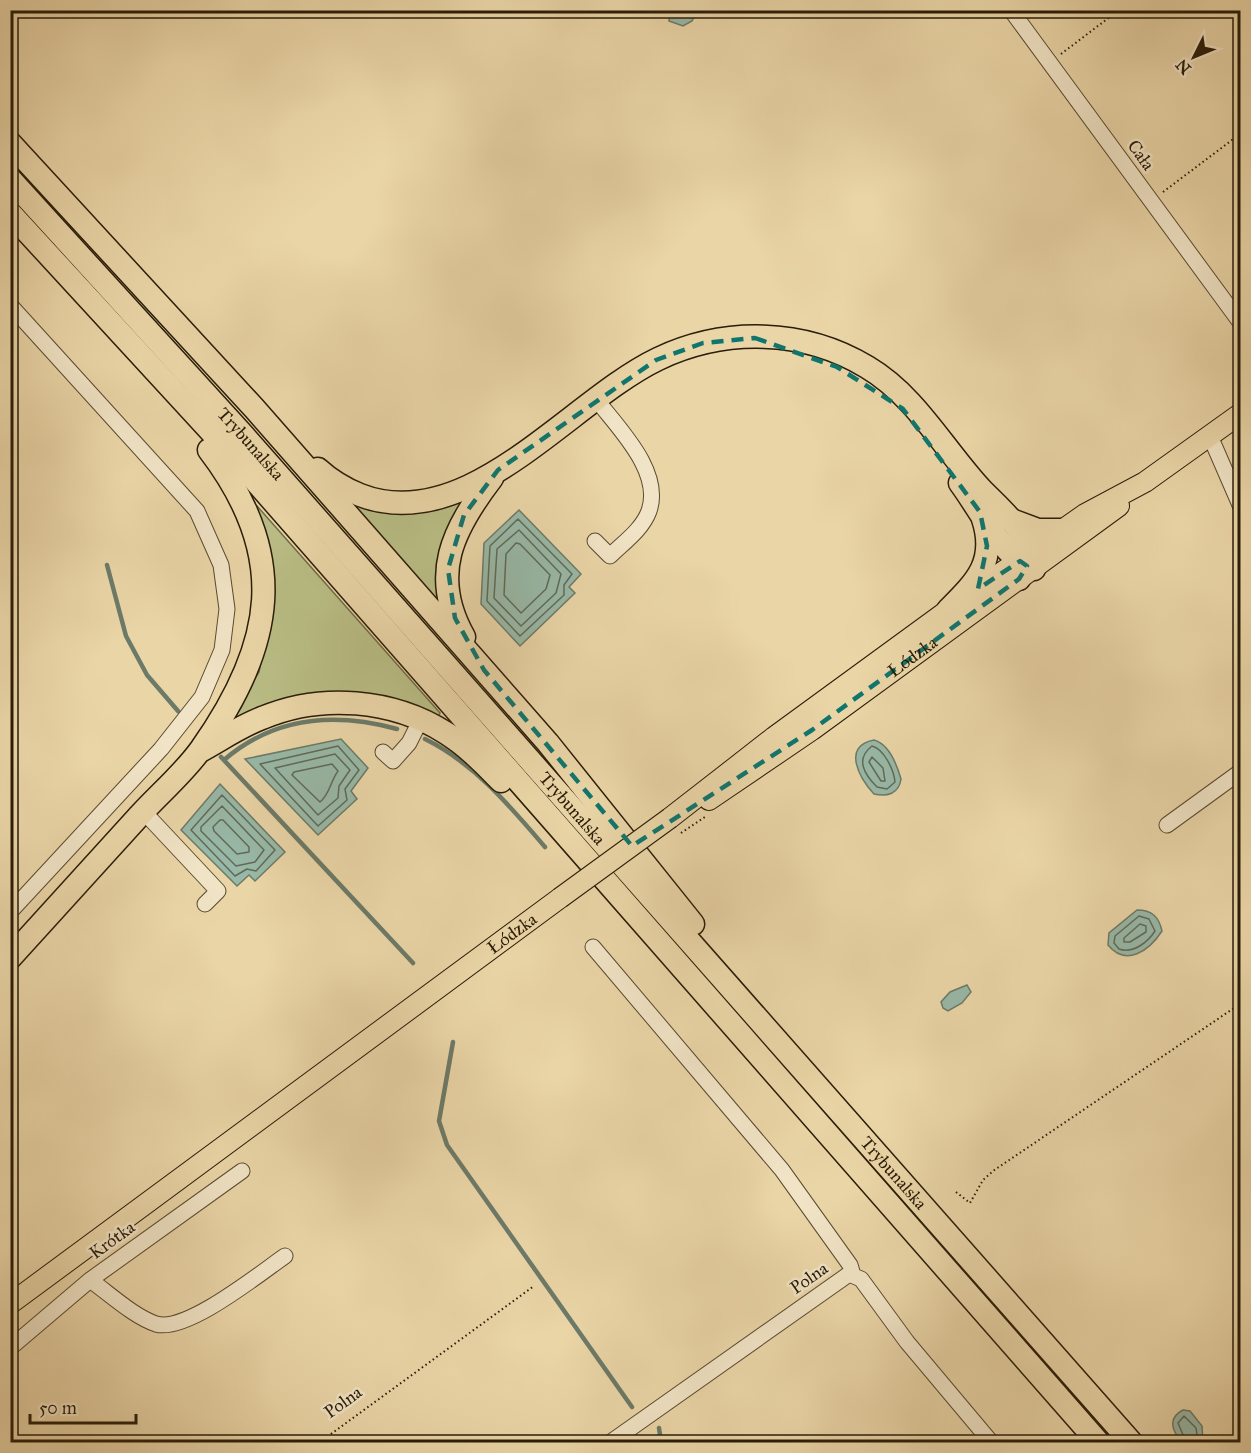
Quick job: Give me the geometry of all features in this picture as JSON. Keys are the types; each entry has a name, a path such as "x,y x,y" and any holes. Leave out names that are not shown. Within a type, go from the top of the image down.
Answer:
{"highway":[{"path":"10,143 254,408 586,789 715,951 756,1017"},
{"name":"Trybunalska","path":"10,179 244,435 1131,1443"},
{"name":"Trybunalska","path":"10,213 229,451 1098,1443"},
{"path":"254,408 328,478 372,498 410,503 433,500 461,490 498,470 638,370 673,352 710,342 775,336 820,344 875,372 910,402 972,479 1023,536 1025,566"},
{"path":"755,338 815,357 881,392 903,409 1008,551 1025,566"},
{"path":"10,958 200,751 249,666 263,614 264,584 255,529 248,510 230,477 193,427 165,383"},
{"path":"484,670 455,618 449,596 448,569 452,545 464,515 498,470"},
{"path":"948,610 977,581 984,564 987,540 980,512"},
{"path":"1011,520 1038,530 1062,530"},
{"path":"200,751 263,718 294,707 323,703 369,705 421,719 466,748 587,858"}],"main road":[{"name":"Łódzka","path":"10,1304 670,819 765,743 948,610 1025,566 1115,510 1145,482 1240,414"},
{"name":"Łódzka","path":"670,819 701,806 754,772 1025,566 1062,530 1094,508 1145,482"}],"street":[{"name":"Cała","path":"1011,10 1240,322"},
{"path":"10,305 197,511 221,565 227,609 222,650 202,697 161,748 14,904"},
{"path":"595,541 610,556 637,531 649,511 651,491 645,469 633,448 596,399"},
{"path":"1210,436 1240,504"},
{"path":"383,752 393,760 409,743 421,719"},
{"path":"1167,825 1240,772"},
{"path":"143,811 218,891 205,904"},
{"path":"593,946 782,1170 850,1265 853,1275"},
{"name":"Krótka","path":"10,1348 90,1280 242,1171"},
{"path":"90,1280 148,1320 169,1326 192,1318 285,1256"},
{"name":"Polna","path":"610,1443 846,1276 853,1275 861,1280 907,1342 991,1443"}],"path":[{"path":"1050,63 1119,10"},
{"path":"1151,201 1240,134"},
{"path":"956,1192 970,1203 983,1180 993,1171 1240,1004"},
{"name":"Polna","path":"320,1443 534,1286"}],"highlighted area":[{"path":"755,338 837,367 903,409 980,512 987,546 978,589 1020,561 1027,566 1019,579 812,730 632,846 484,670 455,618 448,569 464,515 498,470 656,360 703,343"}],"green space":[{"path":"464,497 442,608 351,502"},
{"path":"252,504 257,506 440,713 438,718 401,705 227,723 259,672 271,612"}],"water":[{"path":"670,10 697,11 692,21 683,26 669,21"},
{"path":"519,510 581,574 569,587 575,593 520,646 481,604 484,543"},
{"path":"341,739 368,768 351,791 357,799 318,835 245,759"},
{"path":"874,740 888,750 901,779 898,788 888,795 874,794 863,780 856,764 858,749 864,743"},
{"path":"220,784 285,852 255,881 249,875 237,886 181,830"},
{"path":"1137,910 1147,911 1154,915 1162,931 1144,950 1130,956 1122,955 1108,945 1109,933"},
{"path":"967,985 971,992 962,1003 948,1011 943,1008 941,1002 950,992"},
{"path":"1183,1410 1190,1411 1202,1426 1203,1442 1182,1442 1176,1433 1173,1421"}],"waterway":[{"path":"107,565 126,636 147,675 178,711"},
{"path":"224,760 263,735 306,722 351,721 397,729"},
{"path":"425,739 460,760 475,773 505,801 545,847"},
{"path":"221,757 413,963"},
{"path":"453,1042 439,1121 447,1145 632,1407"},
{"path":"659,1428 661,1442"}]}
